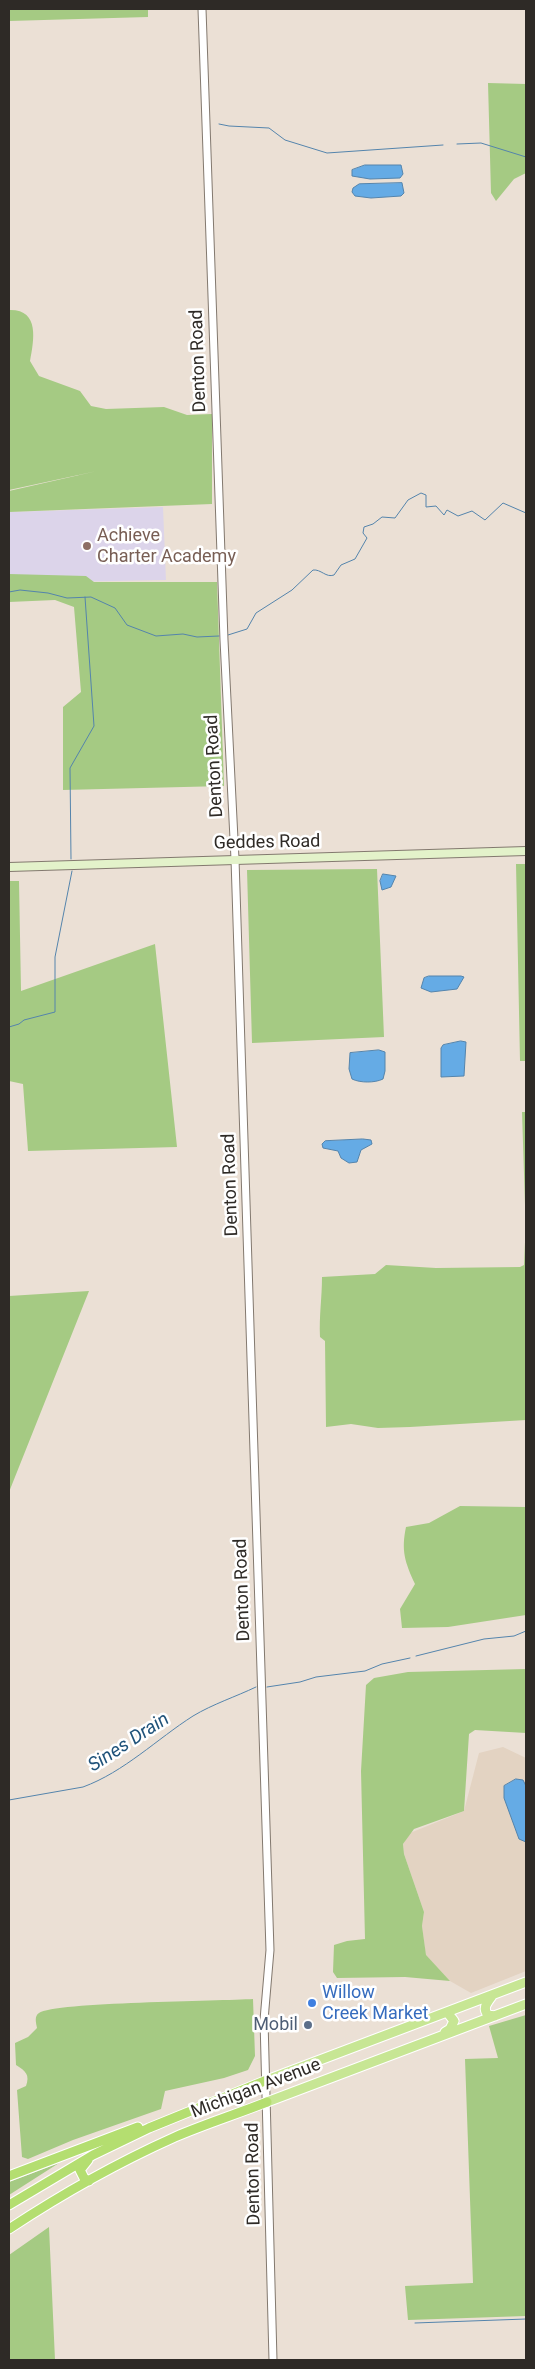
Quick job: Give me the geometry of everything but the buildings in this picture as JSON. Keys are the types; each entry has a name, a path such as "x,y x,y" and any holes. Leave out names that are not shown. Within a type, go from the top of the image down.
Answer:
{"highway":[{"name":"Michigan Avenue","path":"9,2206 93,2155 163,2121 267,2080"},
{"name":"Michigan Avenue","path":"9,2229 88,2181 177,2137 267,2102"},
{"path":"9,2176 147,2124 163,2121"},
{"path":"88,2181 80,2170 93,2155"}],"main road":[{"name":"Geddes Road","path":"9,867 526,851"},
{"name":"Michigan Avenue","path":"267,2080 526,1982"},
{"path":"494,1994 486,2004 485,2009 488,2015 495,2016"},
{"name":"Michigan Avenue","path":"267,2102 526,2004"},
{"path":"432,2040 453,2025 453,2018 447,2012"}],"street":[{"name":"Denton Road","path":"202,9 224,631 236,859 270,1944 264,2012 273,2360"}],"shaded area":[{"name":"Achieve Charter Academy","path":"163,507 166,580 9,583 9,512"},
{"path":"503,1747 526,1758 526,1971 471,1993 450,1981 426,1956 422,1926 424,1912 404,1854 403,1844 410,1833 464,1811 479,1753"}],"green space":[{"path":"9,9 148,9 148,17 9,21"},
{"path":"488,83 526,84 526,173 514,179 496,201 491,193"},
{"path":"9,310 19,311 30,320 33,327 33,344 30,361 39,376 80,391 91,406 106,409 164,407 187,415 212,414 212,504 9,512 9,491 97,471 9,490"},
{"path":"9,574 86,576 94,582 217,582 224,786 63,790 63,707 81,692 74,607 55,600 9,602"},
{"path":"516,864 526,864 526,1061 520,1061"},
{"path":"377,869 384,1037 252,1043 247,870"},
{"path":"9,881 19,881 21,991 155,944 177,1147 28,1151 23,1084 9,1081"},
{"path":"522,1112 526,1112 526,1215 525,1205"},
{"path":"526,1219 526,1420 410,1427 378,1428 351,1424 326,1427 325,1341 320,1337 322,1277 375,1274 386,1265 436,1268 520,1267 524,1265"},
{"path":"89,1291 9,1492 9,1296"},
{"path":"460,1506 526,1507 526,1615 448,1627 402,1628 400,1609 415,1584 404,1550 406,1527 429,1523"},
{"path":"526,1669 526,1733 475,1730 469,1734 464,1811 414,1829 403,1844 404,1854 424,1912 422,1926 426,1955 450,1981 405,1977 337,1978 333,1972 334,1945 365,1939 361,1771 366,1685 374,1678 408,1672"},
{"path":"253,1999 255,2056 248,2070 224,2078 165,2091 161,2109 73,2140 28,2159 22,2157 17,2090 26,2086 28,2079 25,2071 16,2065 15,2043 28,2037 37,2028 37,2014 51,2009 74,2006"},
{"path":"526,2015 526,2316 408,2320 405,2286 473,2283 465,2059 498,2058 489,2026"},
{"path":"59,2163 9,2195 9,2182"},
{"path":"49,2227 55,2360 9,2360 9,2255"}],"water":[{"path":"365,165 401,165 403,174 400,178 370,179 352,176 352,170"},
{"path":"402,183 404,193 401,196 371,198 355,196 352,192 353,188 359,184"},
{"path":"383,874 396,876 391,887 382,890 380,881"},
{"path":"429,976 464,977 457,989 431,992 421,988 424,978"},
{"path":"461,1041 466,1042 464,1076 441,1077 441,1048 443,1045"},
{"path":"379,1050 385,1052 383,1079 368,1082 352,1079 349,1069 350,1053"},
{"path":"371,1140 372,1144 361,1150 357,1162 349,1163 341,1158 338,1151 323,1148 322,1144 325,1141"},
{"path":"516,1779 523,1780 526,1786 526,1842 519,1839 504,1798 504,1786"}],"waterway":[{"path":"219,124 269,128 285,140 327,153 443,145"},
{"path":"457,144 481,143 526,157"},
{"path":"228,635 247,629 256,613 292,590 313,570 331,576 334,575 341,565 355,559 367,538 363,533 364,527 373,524 382,517 395,518 408,500 421,493 426,495 426,507 436,506 444,515 447,510 458,516 472,511 485,520 503,503 526,513"},
{"path":"9,592 20,590 48,593 67,598 91,597 115,608 127,625 156,636 183,634 197,637 219,636"},
{"path":"71,859 70,768 94,726 85,597"},
{"path":"9,1027 19,1024 24,1020 55,1012 55,957 72,871"},
{"name":"Sines Drain","path":"416,1656 484,1639 514,1636 526,1631"},
{"name":"Sines Drain","path":"267,1687 300,1682 316,1677 365,1671 382,1664 410,1658"},
{"name":"Sines Drain","path":"9,1800 83,1787 98,1781 126,1764 193,1716 256,1687"},
{"path":"415,2323 526,2319"}],"place":[{"name":"Achieve Charter Academy","path":"87,546"},
{"name":"Willow Creek Market","path":"312,2003"},
{"name":"Mobil","path":"308,2025"}]}
